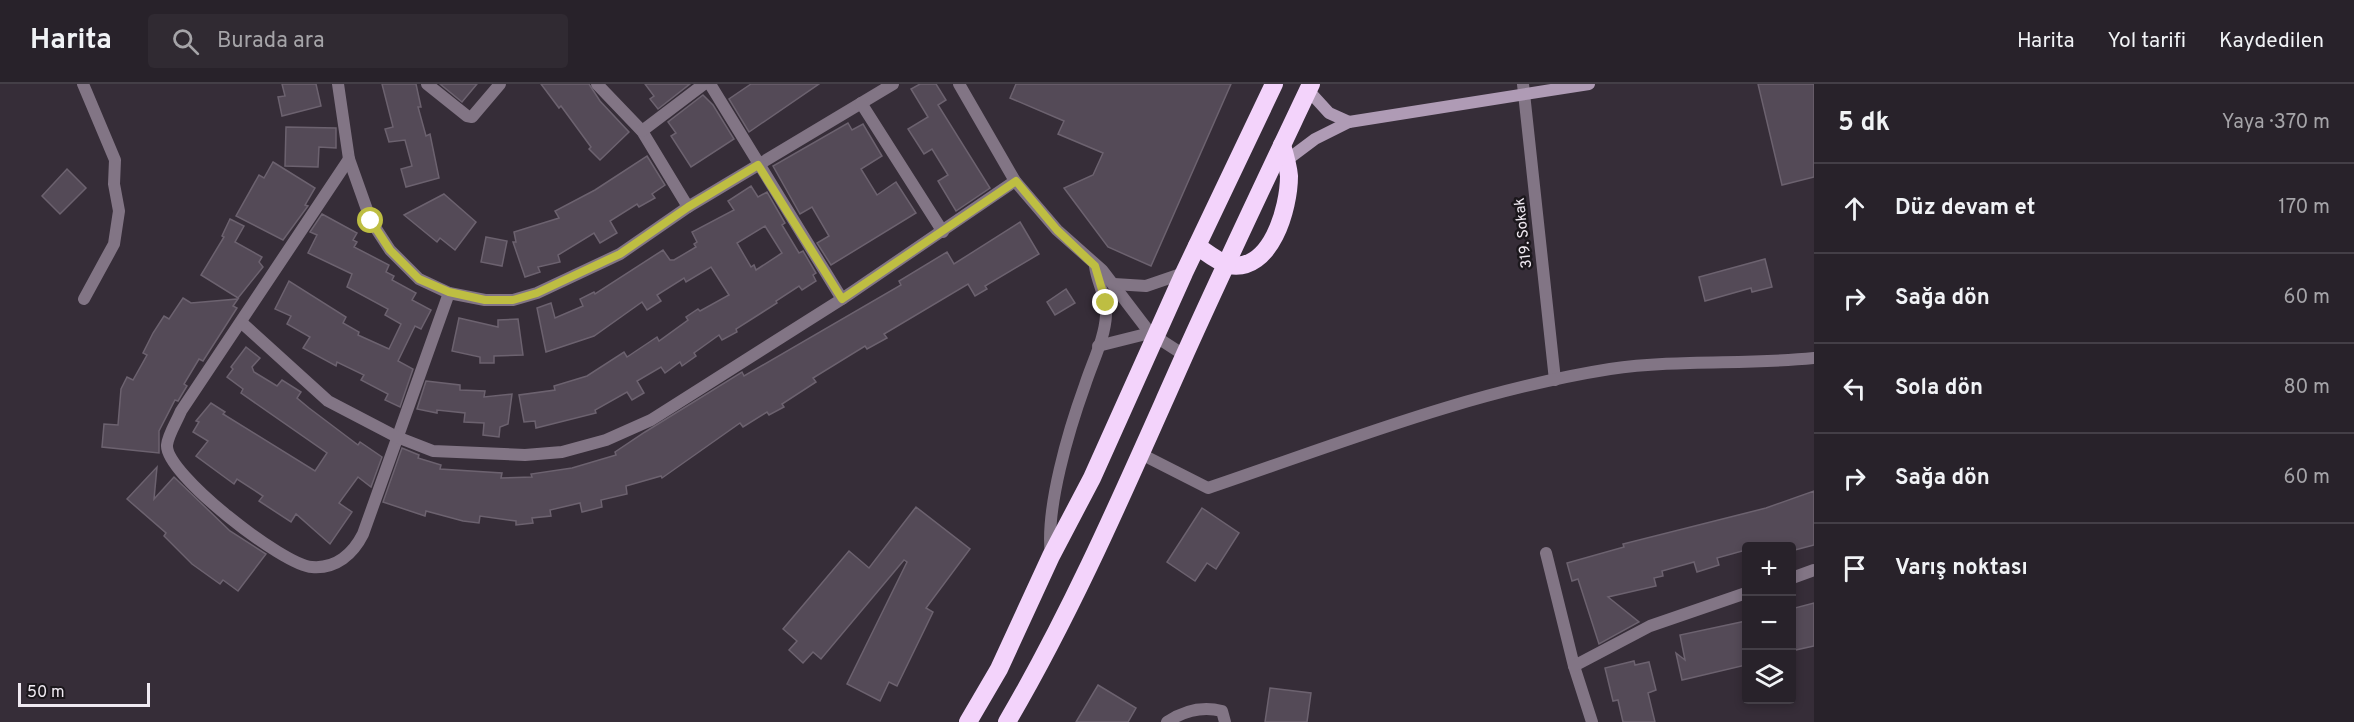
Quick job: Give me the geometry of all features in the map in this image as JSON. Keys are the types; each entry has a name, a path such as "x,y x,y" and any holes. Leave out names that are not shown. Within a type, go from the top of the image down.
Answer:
{"highway":[{"path":"968,722 999,669 1052,556 1092,478 1153,336 1274,84"},
{"path":"1008,722 1039,666 1141,454 1226,264 1284,152 1310,87"},
{"path":"1197,246 1226,264 1251,262 1268,249 1288,190 1284,152"}],"street":[{"path":"83,84 115,160 114,184 119,211 114,244 84,299"},
{"path":"338,84 349,159 371,221 390,250 419,279 449,292 485,300 513,300 537,293 620,254 688,207 892,84"},
{"path":"427,84 467,116 472,117 500,84"},
{"path":"597,84 642,131 688,207"},
{"path":"642,131 704,84"},
{"path":"710,84 842,299"},
{"path":"959,84 1016,181 1057,230 1114,284 1153,336 1185,355"},
{"path":"1284,152 1349,122 1524,90 1589,84"},
{"path":"1310,87 1321,107 1349,122"},
{"name":"319. Sokak","path":"1524,90 1555,380"},
{"path":"861,103 943,232"},
{"path":"349,159 242,323 181,411 167,446 172,462 234,521 291,561 314,568 348,557 363,534 449,292"},
{"path":"242,323 328,401 397,437 433,451 525,455 562,452 606,440 651,420 842,299 1016,181"},
{"path":"1052,556 1049,536 1051,514 1076,410 1104,328 1106,309 1095,266"},
{"path":"1114,284 1146,286 1184,273"},
{"path":"1098,346 1153,336"},
{"path":"1141,454 1208,488 1465,401 1555,380 1666,363 1761,363 1814,358"},
{"path":"1546,553 1574,666 1592,722"},
{"path":"1796,576 1814,570"},
{"path":"1574,666 1650,626 1742,594"},
{"path":"1167,722 1179,714 1206,707 1222,711 1225,722"}],"building":[{"path":"282,84 316,84 321,106 282,116 278,97 285,96"},
{"path":"382,84 416,84 421,107 418,107 426,136 430,134 439,178 406,187 401,169 412,166 405,140 389,142 385,129 393,127"},
{"path":"440,84 477,84 462,102"},
{"path":"541,84 589,84 600,101 629,132 600,160 589,149 591,147 561,106 559,108"},
{"path":"645,84 690,84 658,109 650,99 654,96"},
{"path":"751,84 819,84 749,132 729,99"},
{"path":"920,84 936,84 946,100 938,105 990,188 956,211 938,181 948,175 932,149 924,154 908,129 928,117 911,89"},
{"path":"1016,84 1231,84 1151,266 1108,247 1064,188 1093,175 1103,153 1058,134 1064,121 1010,98"},
{"path":"1758,84 1814,84 1814,177 1782,185"},
{"path":"703,95 713,105 734,139 691,167 671,136 676,133 668,122"},
{"path":"848,123 852,130 863,124 882,156 861,169 877,195 896,182 916,213 831,265 817,243 829,236 812,207 800,214 773,166"},
{"path":"286,127 336,128 336,148 319,147 318,167 285,166"},
{"path":"647,156 665,185 652,194 655,198 639,207 637,204 610,221 617,233 600,243 594,233 558,255 560,262 538,267 540,272 525,277 513,242 516,242 514,232 559,218 555,211 595,190"},
{"path":"273,162 315,188 305,205 308,206 283,240 236,216 259,175 264,178"},
{"path":"67,169 86,188 60,214 42,196"},
{"path":"751,186 758,197 767,192 785,223 782,225 799,253 803,251 816,273 813,275 816,281 802,290 799,286 736,329 737,332 722,340 719,335 694,353 696,356 682,366 680,362 665,373 661,367 637,381 644,393 632,400 627,392 595,410 596,413 536,428 535,421 524,422 519,395 555,390 554,386 587,376 624,352 627,357 657,337 659,341 688,320 686,317 698,309 700,311 729,295 711,267 686,282 684,278 657,295 661,301 647,310 642,302 594,336 546,352 537,308 551,303 555,318 583,306 580,299 594,292 595,294 663,250 670,260 674,260 696,247 694,244 697,242 692,232 734,210 728,201","holes":["765,226 782,253 756,270 754,265 751,267 737,243"]},
{"path":"444,194 476,222 455,250 440,238 437,242 404,215"},
{"path":"322,214 357,233 353,240 357,242 354,247 389,265 386,272 394,276 392,280 416,293 412,300 431,310 421,329 415,326 398,361 413,369 400,407 385,400 388,394 361,380 364,375 337,362 336,366 303,348 310,337 287,324 291,316 275,309 289,281 346,317 343,323 359,332 358,335 389,349 401,324 385,315 388,309 347,287 352,274 308,253 317,235 310,232"},
{"path":"230,219 244,226 235,242 262,257 259,262 263,267 238,298 201,275 224,237 222,236"},
{"path":"1020,222 1039,254 985,286 987,289 975,296 968,284 884,334 887,338 867,349 865,346 813,378 816,382 782,404 784,407 769,415 767,412 743,427 740,423 662,478 661,476 626,486 627,494 601,500 602,507 582,512 580,503 550,510 551,516 532,518 533,523 516,525 516,521 480,516 479,523 426,511 425,516 383,502 402,448 419,455 418,458 441,465 440,469 502,473 501,478 532,477 531,474 572,468 616,455 615,452 645,432 742,372 744,376 901,285 899,281 947,252 954,264"},
{"path":"486,237 507,241 502,266 481,262"},
{"path":"1765,259 1772,287 1752,292 1751,288 1705,301 1699,277"},
{"path":"1066,289 1075,303 1055,315 1047,302"},
{"path":"183,298 191,303 238,299 233,306 237,308 203,361 199,359 184,384 187,386 178,401 175,400 159,431 159,453 102,447 104,424 118,425 121,389 127,377 133,380 147,355 143,353 153,333 164,316 169,319"},
{"path":"459,318 498,327 498,320 518,319 523,355 494,356 494,363 480,363 480,357 452,351"},
{"path":"246,347 260,358 252,367 254,372 277,386 282,380 301,392 297,398 309,408 358,445 360,442 382,457 371,487 358,477 339,503 352,512 330,544 296,514 291,522 259,501 263,496 237,479 234,484 196,456 208,441 193,432 199,422 196,421 211,403 225,412 223,414 315,471 327,453 241,393 243,389 227,377 233,369 231,367"},
{"path":"426,381 460,385 460,390 485,391 484,397 512,394 508,424 500,427 499,437 483,435 484,423 464,422 465,413 437,410 437,413 417,409"},
{"path":"157,467 154,499 174,477 230,531 266,554 238,591 223,580 220,584 192,564 164,536 166,533 127,499"},
{"path":"1814,491 1814,545 1796,550 1796,542 1742,542 1742,551 1717,558 1719,565 1697,572 1694,562 1662,571 1663,576 1654,578 1656,586 1608,597 1639,622 1599,644 1578,579 1572,581 1567,563 1624,547 1623,544 1766,508"},
{"path":"916,507 970,549 926,608 933,612 897,686 889,682 880,701 847,684 907,562 904,560 821,659 813,652 803,663 789,650 797,641 783,629 849,551 869,568"},
{"path":"1202,508 1239,533 1216,569 1207,563 1195,581 1167,562"},
{"path":"1814,603 1814,646 1796,650 1796,608"},
{"path":"1742,622 1742,666 1682,680 1676,653 1685,660 1680,635"},
{"path":"1634,661 1635,665 1649,662 1656,690 1648,693 1655,722 1623,722 1618,700 1613,701 1605,668"},
{"path":"1098,685 1136,708 1128,722 1076,722"},
{"path":"1270,688 1311,693 1307,722 1265,722"}],"route":[{"path":"371,221 390,250 419,279 449,292 485,300 513,300 537,293 620,254 688,207 758,165 842,299 1016,181 1057,230 1095,266 1106,303"}]}
